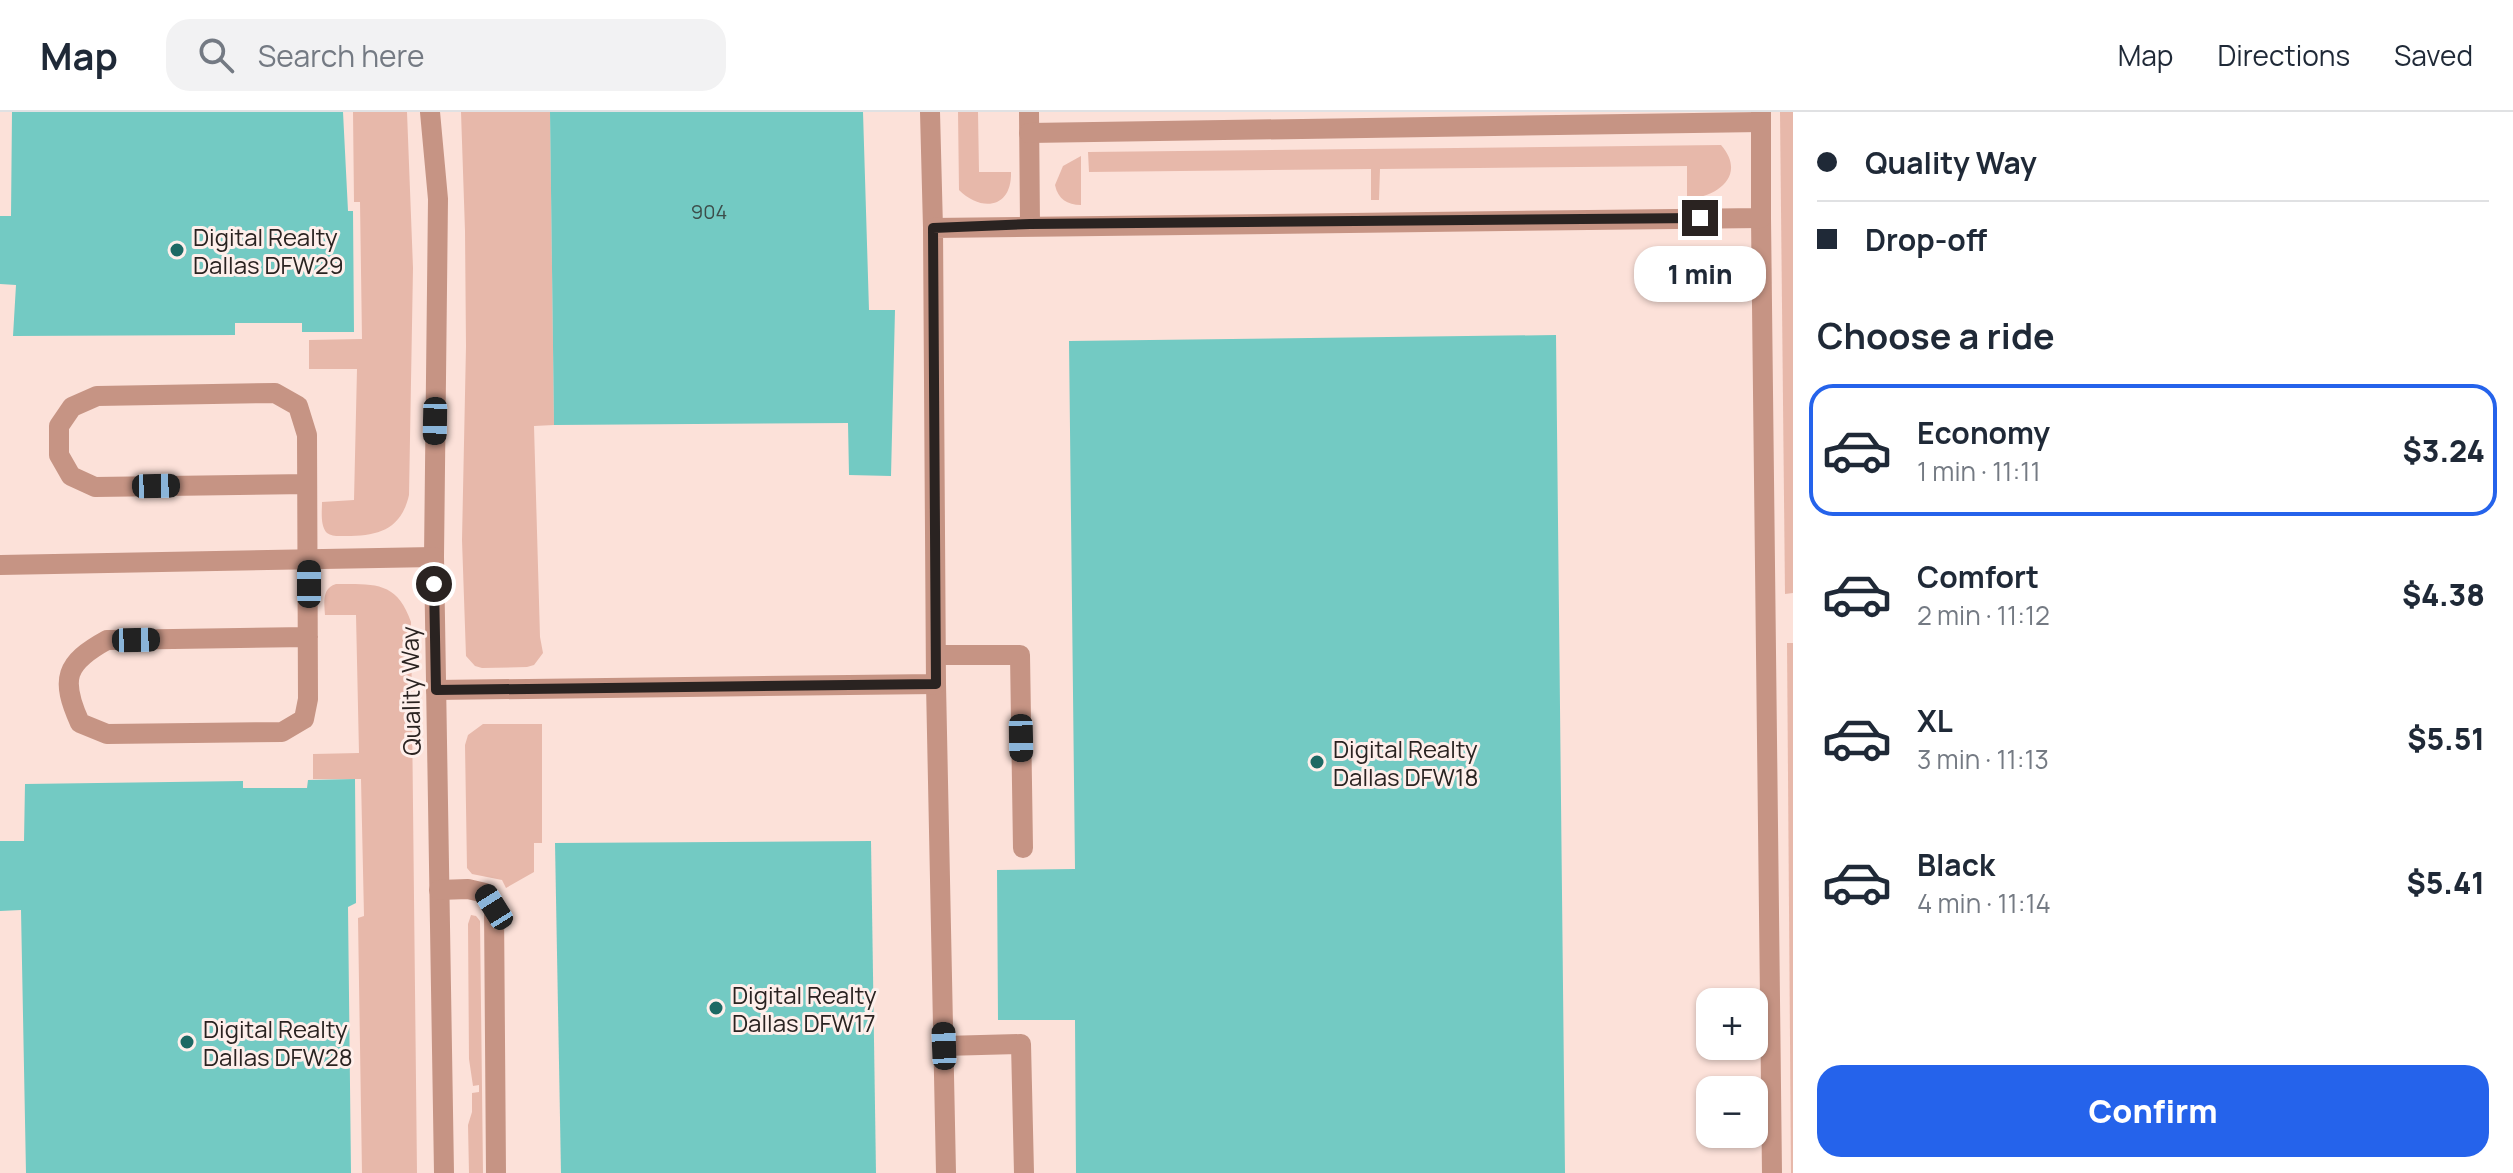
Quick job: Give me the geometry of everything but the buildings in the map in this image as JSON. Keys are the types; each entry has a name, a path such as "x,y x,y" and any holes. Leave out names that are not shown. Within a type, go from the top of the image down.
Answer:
{"street":[{"name":"Quality Way","path":"430,112 438,199 434,557 444,1173"},
{"path":"930,112 936,684 946,1173"},
{"path":"1030,224 1029,122 1761,117 1772,1173"},
{"path":"933,228 1030,224 1761,218"},
{"path":"307,484 95,487 71,476 59,455 59,426 72,407 97,396 275,393 298,406 307,435 309,558 308,699 304,719 282,732 107,734 80,723 69,699 69,676 80,655 107,640 308,637"},
{"path":"0,565 434,557"},
{"path":"936,655 1020,655 1023,848"},
{"path":"436,690 936,684"},
{"path":"439,890 468,889 485,893 494,907 496,1173"},
{"path":"944,1046 1021,1044 1024,1173"}],"shaded area":[{"path":"0,112 1793,112 1793,1173 0,1173"},
{"path":"353,112 407,112 413,268 409,495 400,516 386,529 368,535 339,536 329,534 323,526 322,502 354,500 357,369 309,369 309,340 362,339 360,202 354,202"},
{"path":"461,112 550,112 554,425 534,426 543,653 534,665 527,667 482,668 475,666 466,656 462,540 466,346"},
{"path":"958,112 978,112 979,172 1011,172 1010,184 1001,200 985,204 959,190"},
{"path":"1780,112 1793,112 1793,593 1785,594"},
{"path":"1721,145 1731,166 1730,175 1718,189 1687,199 1687,166 1380,169 1379,200 1371,200 1371,169 1089,172 1088,152"},
{"path":"1081,156 1081,205 1071,204 1058,194 1055,185 1063,166"},
{"path":"336,584 373,585 391,592 399,599 411,622 417,1173 362,1173 358,918 364,916 361,779 313,779 313,754 359,753 356,615 325,615 326,592"},
{"path":"1787,643 1793,643 1793,1173 1791,1173"},
{"path":"483,724 542,724 542,843 534,843 534,872 506,888 502,880 472,874 467,868 465,745 468,735"},
{"path":"471,915 480,921 483,1173 469,1173 468,1125 472,1093 479,1092 479,1085 473,1086 469,1059 468,924"}],"place":[{"name":"Digital Realty Dallas DFW29","path":"177,250"},
{"name":"Digital Realty Dallas DFW18","path":"1317,762"},
{"name":"Digital Realty Dallas DFW17","path":"716,1008"},
{"name":"Digital Realty Dallas DFW28","path":"187,1042"}],"route":[{"path":"434,584 436,690 936,684 933,228 1030,224 1700,218"}]}
